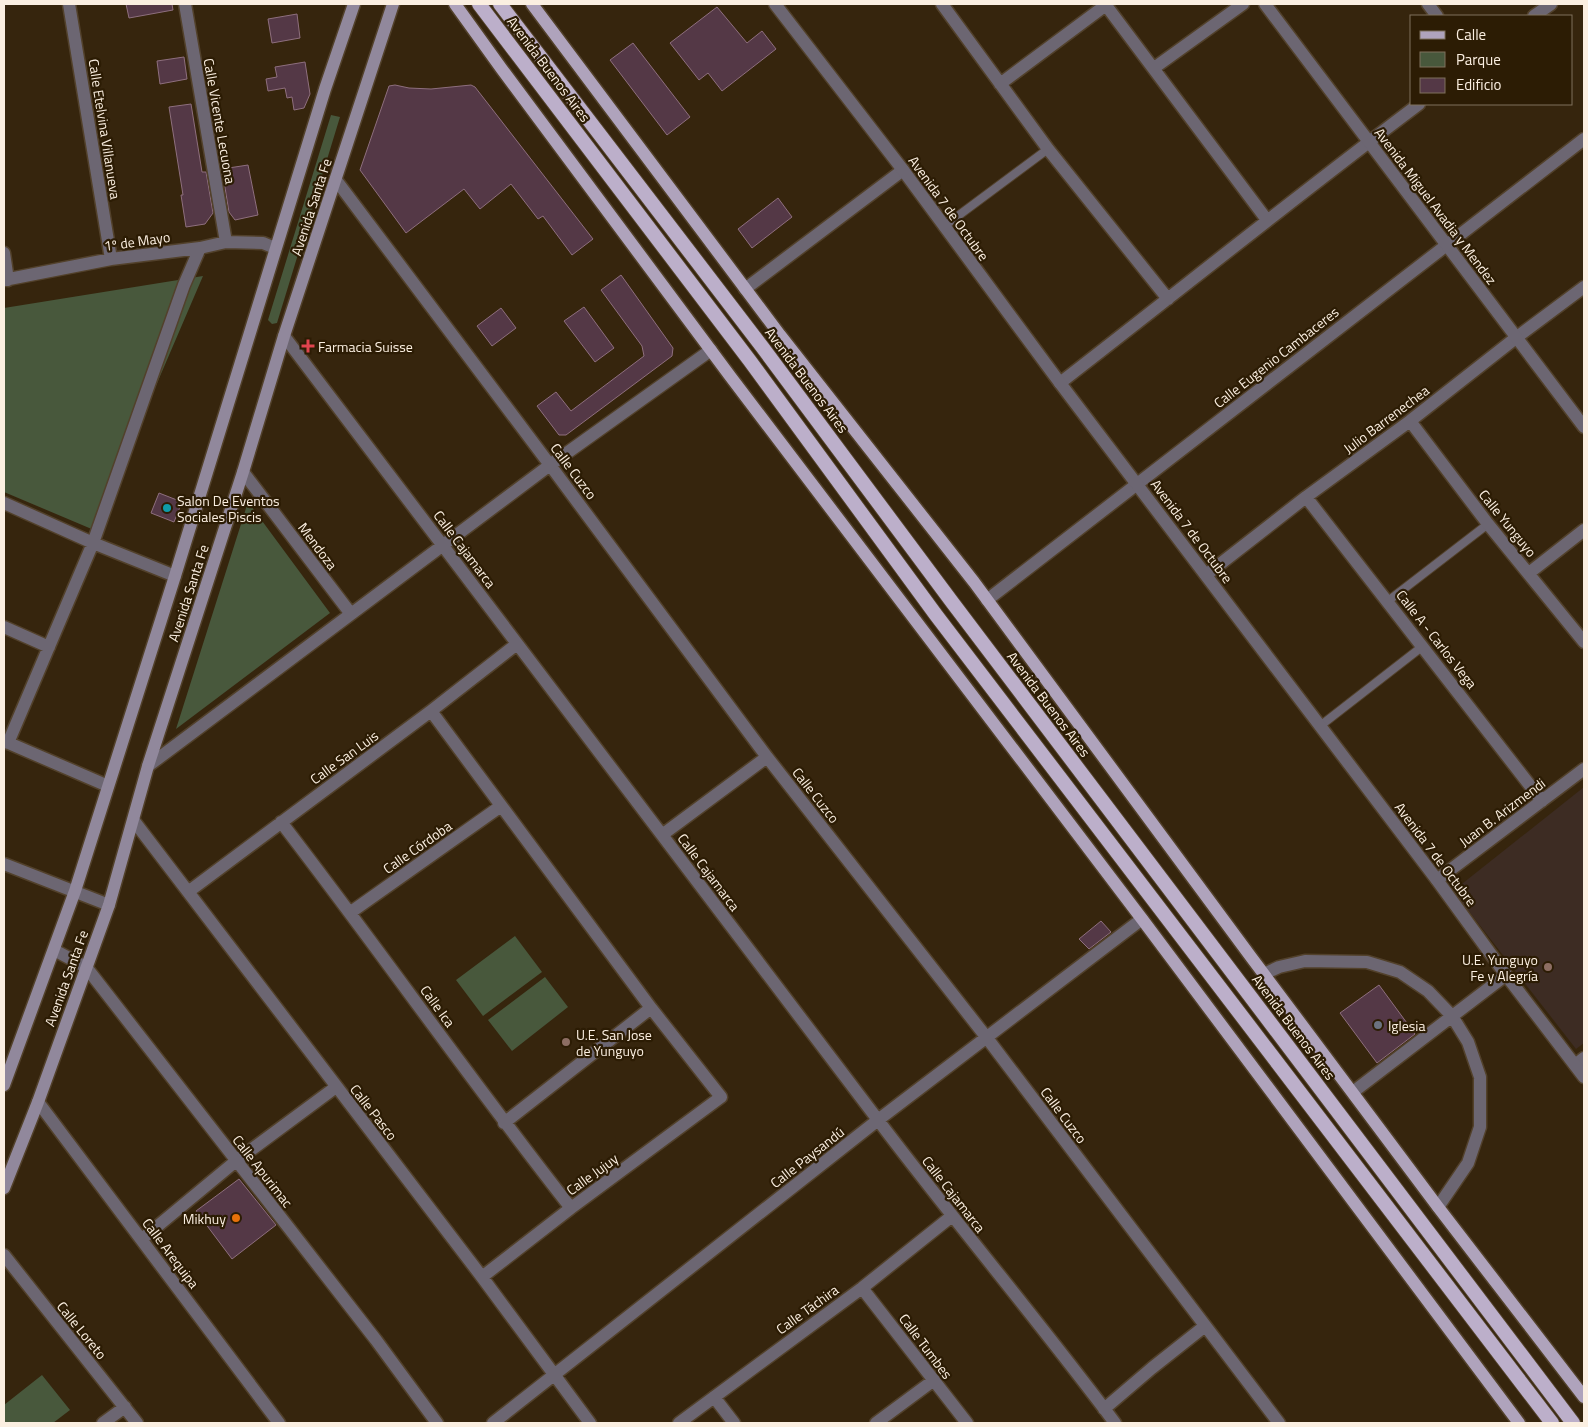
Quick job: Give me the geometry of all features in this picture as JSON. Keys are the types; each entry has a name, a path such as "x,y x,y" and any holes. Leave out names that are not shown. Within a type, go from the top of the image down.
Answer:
{"highway":[{"name":"Avenida Buenos Aires","path":"479,4 750,361 936,614 1552,1423"},
{"name":"Avenida Buenos Aires","path":"500,4 763,348 958,610 1573,1423"}],"main road":[{"name":"Avenida Santa Fe","path":"4,1085 75,891 175,576 325,89 354,4"},
{"name":"Avenida Santa Fe","path":"4,1188 38,1102 109,905 148,766 243,472 284,336 393,4"},
{"path":"455,4 711,350 1142,919 1519,1423"},
{"name":"Avenida Buenos Aires","path":"532,4 746,289 987,600 1438,1207 1584,1397"}],"street":[{"name":"Calle Etelvina Villanueva","path":"69,4 110,259"},
{"name":"Calle Vicente Lecuona","path":"185,4 226,242"},
{"name":"Avenida 7 de Octubre","path":"775,4 903,170 943,227 1437,880 1506,975 1580,1062 1584,1077"},
{"path":"942,4 1048,149 1168,299"},
{"path":"1000,84 1106,4 1267,220"},
{"path":"1154,68 1243,4"},
{"name":"Avenida Miguel Avadia y Mendez","path":"1265,4 1584,426"},
{"path":"1428,4 1436,15"},
{"path":"1535,15 1551,4"},
{"path":"1060,383 1267,220 1419,105"},
{"name":"Calle Eugenio Cambaceres","path":"987,600 1584,139"},
{"path":"746,289 903,170"},
{"name":"Calle Cuzco","path":"336,180 767,757 987,1038 1279,1423"},
{"name":"1º de Mayo","path":"6,280 110,259 200,248 226,242 263,243 275,248"},
{"path":"108,786 6,742 93,543 184,285 200,248"},
{"path":"4,253 6,280"},
{"name":"Julio Barrenechea","path":"1206,575 1306,497 1410,422 1517,337 1584,287"},
{"name":"Calle Cajamarca","path":"284,336 444,544 517,644 878,1120 1114,1423"},
{"path":"148,766 550,464 711,350"},
{"name":"Calle Yunguyo","path":"1410,422 1488,524 1584,642"},
{"name":"Mendoza","path":"243,472 351,614"},
{"name":"Calle A - Carlos Vega","path":"1306,497 1542,800"},
{"path":"4,503 93,543 175,576"},
{"path":"1529,573 1584,530"},
{"path":"4,627 49,647"},
{"name":"Calle San Luis","path":"188,892 431,711 517,644"},
{"path":"431,711 651,1008 504,1123"},
{"path":"662,835 767,757"},
{"name":"Juan B. Arizmendi","path":"1437,880 1584,769"},
{"name":"Calle Córdoba","path":"351,912 501,806"},
{"name":"Calle Pasco","path":"134,820 482,1277 590,1423"},
{"name":"Calle Ica","path":"281,822 351,912 504,1123 571,1208"},
{"path":"4,864 109,905"},
{"name":"Calle Paysandú","path":"493,1423 878,1120 1142,919"},
{"name":"Calle Apurimac","path":"54,950 86,967 376,1340 437,1423"},
{"path":"1264,974 1279,967 1305,961 1367,962 1400,972 1428,991 1452,1016 1468,1042 1480,1078 1480,1127 1468,1163 1438,1207"},
{"path":"1353,1092 1506,975"},
{"name":"Calle Jujuy","path":"482,1277 571,1208 721,1098 651,1008"},
{"path":"142,1240 236,1161 336,1087"},
{"name":"Calle Arequipa","path":"38,1102 279,1423"},
{"name":"Calle Táchira","path":"678,1423 862,1288 952,1216"},
{"name":"Calle Loreto","path":"4,1255 137,1423"},
{"name":"Calle Tumbes","path":"862,1288 967,1423"},
{"path":"1104,1410 1152,1368 1205,1326"},
{"path":"876,1423 934,1380"},
{"path":"714,1397 734,1423"},
{"path":"103,1423 125,1407"}],"lane":[{"path":"943,227 1048,149"},
{"path":"1388,601 1488,524"},
{"path":"1320,726 1423,646"}],"shaded area":[{"name":"U.E. Yunguyo Fe y Alegría","path":"1584,787 1584,1043 1576,1049 1453,891"}],"green space":[{"path":"331,115 340,117 277,323 272,324 268,320"},
{"path":"203,276 94,530 4,492 4,308"},
{"path":"248,502 330,613 176,729"},
{"path":"515,936 542,972 483,1016 456,980"},
{"path":"545,977 568,1007 512,1051 488,1020"},
{"path":"42,1375 70,1410 53,1423 4,1423 4,1405"}],"building":[{"path":"126,4 172,4 173,10 129,18"},
{"path":"717,7 747,43 762,31 776,49 722,91 708,73 699,80 670,43"},
{"path":"297,14 300,38 272,43 268,19"},
{"path":"633,43 690,117 667,135 610,60"},
{"path":"184,57 187,79 160,84 157,61"},
{"path":"305,62 310,94 304,108 294,110 292,97 287,98 285,88 268,91 266,79 277,77 275,67"},
{"path":"471,85 475,87 593,239 572,255 543,216 538,219 511,184 480,209 464,189 406,233 360,170 389,86 431,89"},
{"path":"191,104 202,172 206,172 213,213 205,224 186,227 181,195 183,195 169,107"},
{"path":"248,165 258,215 235,220 229,212 222,169"},
{"path":"778,198 792,217 752,248 738,229"},
{"path":"621,275 673,348 672,356 566,435 559,435 537,406 556,392 571,411 644,356 642,346 601,290"},
{"path":"584,307 614,348 595,362 564,321"},
{"path":"501,308 516,328 492,346 477,326"},
{"name":"Salon De Eventos Sociales Piscis","path":"159,493 182,502 174,522 151,513"},
{"path":"1101,921 1111,932 1089,949 1079,939"},
{"name":"Iglesia","path":"1379,985 1415,1034 1377,1063 1340,1013"},
{"name":"Mikhuy","path":"239,1179 276,1225 232,1259 196,1211"}],"place":[{"name":"Farmacia Suisse","path":"308,346"},
{"name":"Salon De Eventos Sociales Piscis","path":"167,508"},
{"name":"U.E. Yunguyo Fe y Alegría","path":"1548,967"},
{"name":"Iglesia","path":"1378,1025"},
{"name":"U.E. San Jose de Yunguyo","path":"566,1042"},
{"name":"Mikhuy","path":"236,1218"}]}
